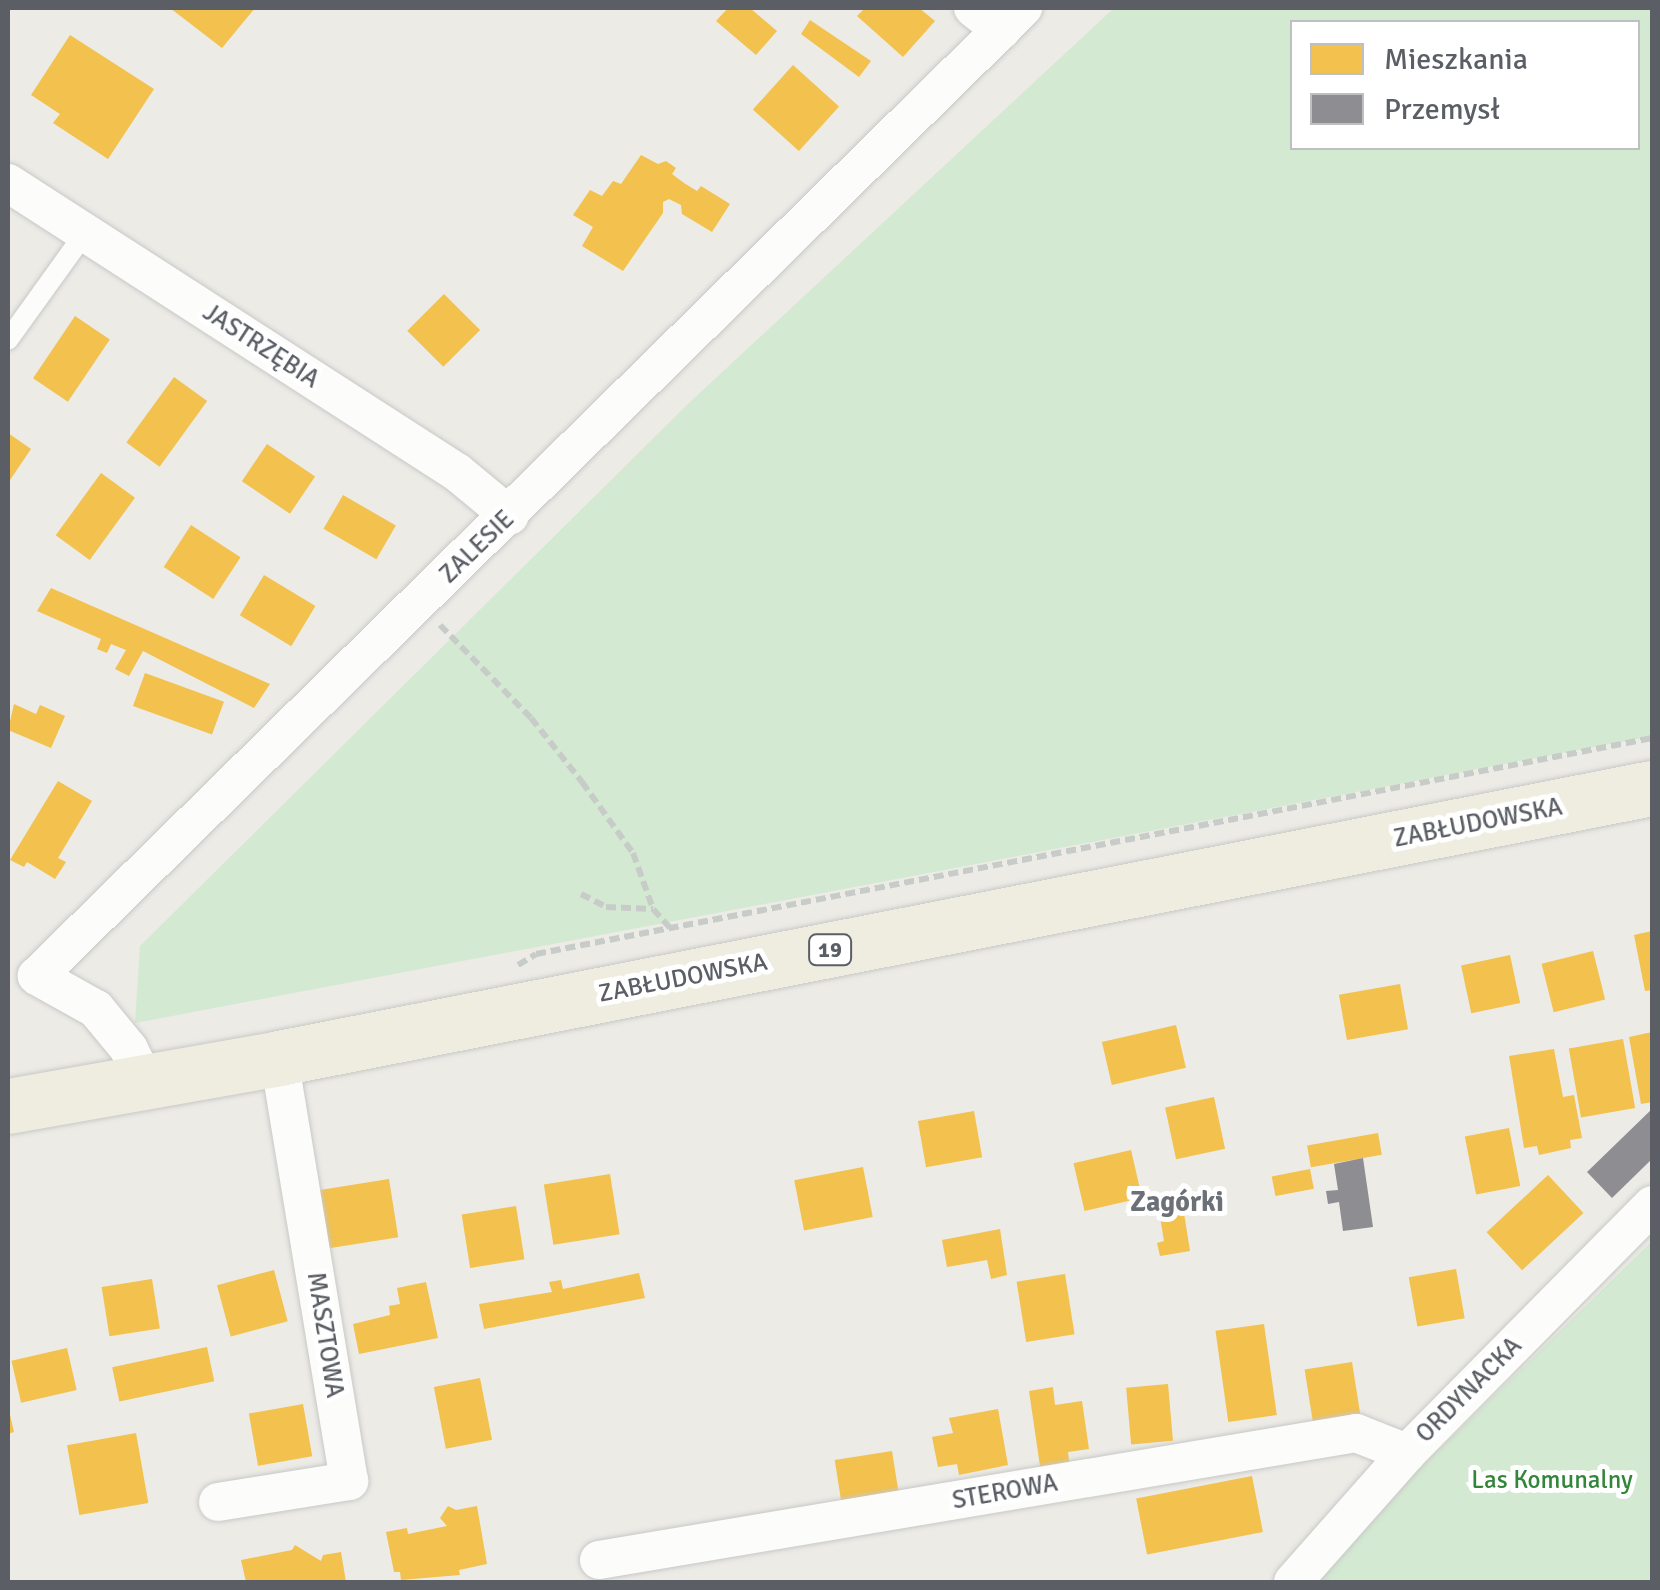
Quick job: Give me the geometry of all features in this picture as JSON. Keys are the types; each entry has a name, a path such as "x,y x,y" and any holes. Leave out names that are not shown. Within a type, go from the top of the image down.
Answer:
{"highway":[{"name":"ZABŁUDOWSKA","path":"8,1106 279,1058 1652,788"}],"street":[{"name":"ZALESIE","path":"144,1079 129,1050 96,1010 22,967 425,599 999,15"},
{"name":"JASTRZĘBIA","path":"8,183 458,473 510,516"},
{"name":"MASZTOWA","path":"218,1502 350,1481 279,1058"},
{"name":"ORDYNACKA","path":"1292,1582 1407,1454 1652,1205"},
{"name":"STEROWA","path":"599,1560 1356,1433 1407,1454"}],"lane":[{"path":"8,340 85,232"}],"path":[{"path":"425,599 444,631 531,718 633,852 653,908 671,927 684,978"},
{"path":"581,894 606,907 653,908"}],"green space":[{"path":"1114,8 1652,8 1652,736 135,1023 140,946 689,403"},
{"name":"Las Komunalny","path":"1652,1241 1652,1582 1316,1582 1415,1473"}],"building: Mieszkania":[{"path":"170,8 255,8 222,48"},
{"path":"728,8 750,8 777,31 756,55 716,21"},
{"path":"865,8 919,8 935,21 903,57 857,16"},
{"path":"810,20 871,61 859,77 801,34"},
{"path":"70,35 154,89 108,159 53,123 60,114 31,95"},
{"path":"793,65 839,106 799,151 753,110"},
{"path":"641,155 658,164 666,161 676,168 672,174 684,183 697,191 701,186 730,204 712,232 682,214 681,205 669,199 663,202 663,213 623,271 582,246 593,227 573,215 590,190 602,196 613,181 621,184"},
{"path":"444,294 480,330 443,367 407,331"},
{"path":"75,316 110,339 68,402 33,378"},
{"path":"174,377 207,401 160,467 126,443"},
{"path":"8,433 31,449 8,483"},
{"path":"267,444 315,476 290,514 242,481"},
{"path":"101,473 135,498 90,560 56,535"},
{"path":"343,495 396,526 376,559 324,529"},
{"path":"191,525 240,557 213,599 164,567"},
{"path":"264,575 315,606 291,646 240,615"},
{"path":"51,588 270,684 254,708 143,651 129,676 115,669 126,650 111,644 107,653 97,649 101,639 37,611"},
{"path":"145,673 224,702 212,735 133,706"},
{"path":"14,704 36,714 40,705 65,716 51,748 8,730"},
{"path":"58,781 92,801 58,858 66,862 55,879 27,862 24,867 10,860"},
{"path":"1652,931 1652,990 1645,991 1634,935"},
{"path":"1593,951 1605,1000 1554,1012 1542,964"},
{"path":"1510,955 1520,1003 1471,1013 1461,965"},
{"path":"1400,984 1408,1029 1347,1040 1339,995"},
{"path":"1176,1025 1186,1068 1112,1085 1102,1042"},
{"path":"1652,1032 1652,1102 1641,1104 1629,1037"},
{"path":"1623,1039 1635,1108 1581,1117 1569,1049"},
{"path":"1554,1049 1563,1097 1574,1095 1582,1138 1570,1140 1571,1148 1539,1155 1537,1146 1524,1148 1509,1056"},
{"path":"1214,1097 1225,1149 1176,1159 1165,1107"},
{"path":"974,1111 982,1157 926,1167 918,1121"},
{"path":"1509,1128 1520,1186 1476,1195 1465,1137"},
{"path":"1378,1133 1382,1155 1311,1167 1307,1146"},
{"path":"1131,1150 1142,1198 1085,1211 1074,1163"},
{"path":"863,1167 873,1217 804,1230 794,1180"},
{"path":"1310,1169 1314,1189 1276,1196 1272,1176"},
{"path":"610,1174 620,1234 553,1245 544,1184"},
{"path":"1548,1175 1583,1213 1522,1270 1487,1232"},
{"path":"389,1179 398,1237 326,1249 317,1190"},
{"path":"516,1206 524,1259 470,1268 462,1215"},
{"path":"1184,1213 1190,1251 1160,1256 1157,1243 1164,1241 1160,1217"},
{"path":"1000,1229 1007,1275 991,1279 987,1260 947,1267 942,1240"},
{"path":"1456,1269 1465,1318 1417,1327 1409,1277"},
{"path":"274,1270 288,1321 231,1336 217,1285"},
{"path":"639,1273 645,1298 484,1329 479,1304 552,1292 549,1282 561,1280 563,1289"},
{"path":"1065,1274 1075,1334 1026,1342 1017,1282"},
{"path":"152,1279 160,1328 109,1336 102,1287"},
{"path":"426,1282 438,1338 359,1354 353,1324 390,1315 389,1306 400,1304 397,1288"},
{"path":"1264,1324 1277,1415 1228,1422 1215,1331"},
{"path":"207,1347 214,1381 119,1401 112,1367"},
{"path":"67,1348 77,1390 21,1403 11,1361"},
{"path":"1352,1362 1360,1414 1313,1422 1305,1370"},
{"path":"480,1378 492,1440 446,1449 434,1387"},
{"path":"1168,1384 1173,1441 1131,1444 1126,1388"},
{"path":"1053,1387 1055,1405 1082,1401 1089,1449 1068,1452 1070,1468 1041,1473 1029,1391"},
{"path":"303,1404 312,1456 258,1466 249,1414"},
{"path":"8,1406 14,1432 8,1434"},
{"path":"998,1409 1008,1465 959,1475 957,1464 938,1467 932,1437 953,1433 949,1418"},
{"path":"136,1433 148,1503 79,1515 67,1445"},
{"path":"892,1451 900,1502 843,1511 835,1460"},
{"path":"1252,1476 1263,1532 1147,1554 1136,1499"},
{"path":"448,1506 456,1510 477,1506 487,1564 459,1570 460,1575 401,1580 400,1572 394,1572 386,1532 407,1528 408,1534 447,1526 440,1518"},
{"path":"295,1545 321,1561 323,1555 341,1552 346,1582 246,1582 241,1560 292,1550"}],"building: Przemysł":[{"path":"1652,1109 1652,1159 1612,1198 1587,1172"},
{"path":"1363,1158 1373,1227 1343,1231 1339,1202 1328,1204 1326,1191 1338,1190 1334,1164"}],"district":[{"name":"Zagórki","path":"1177,1202"}]}
